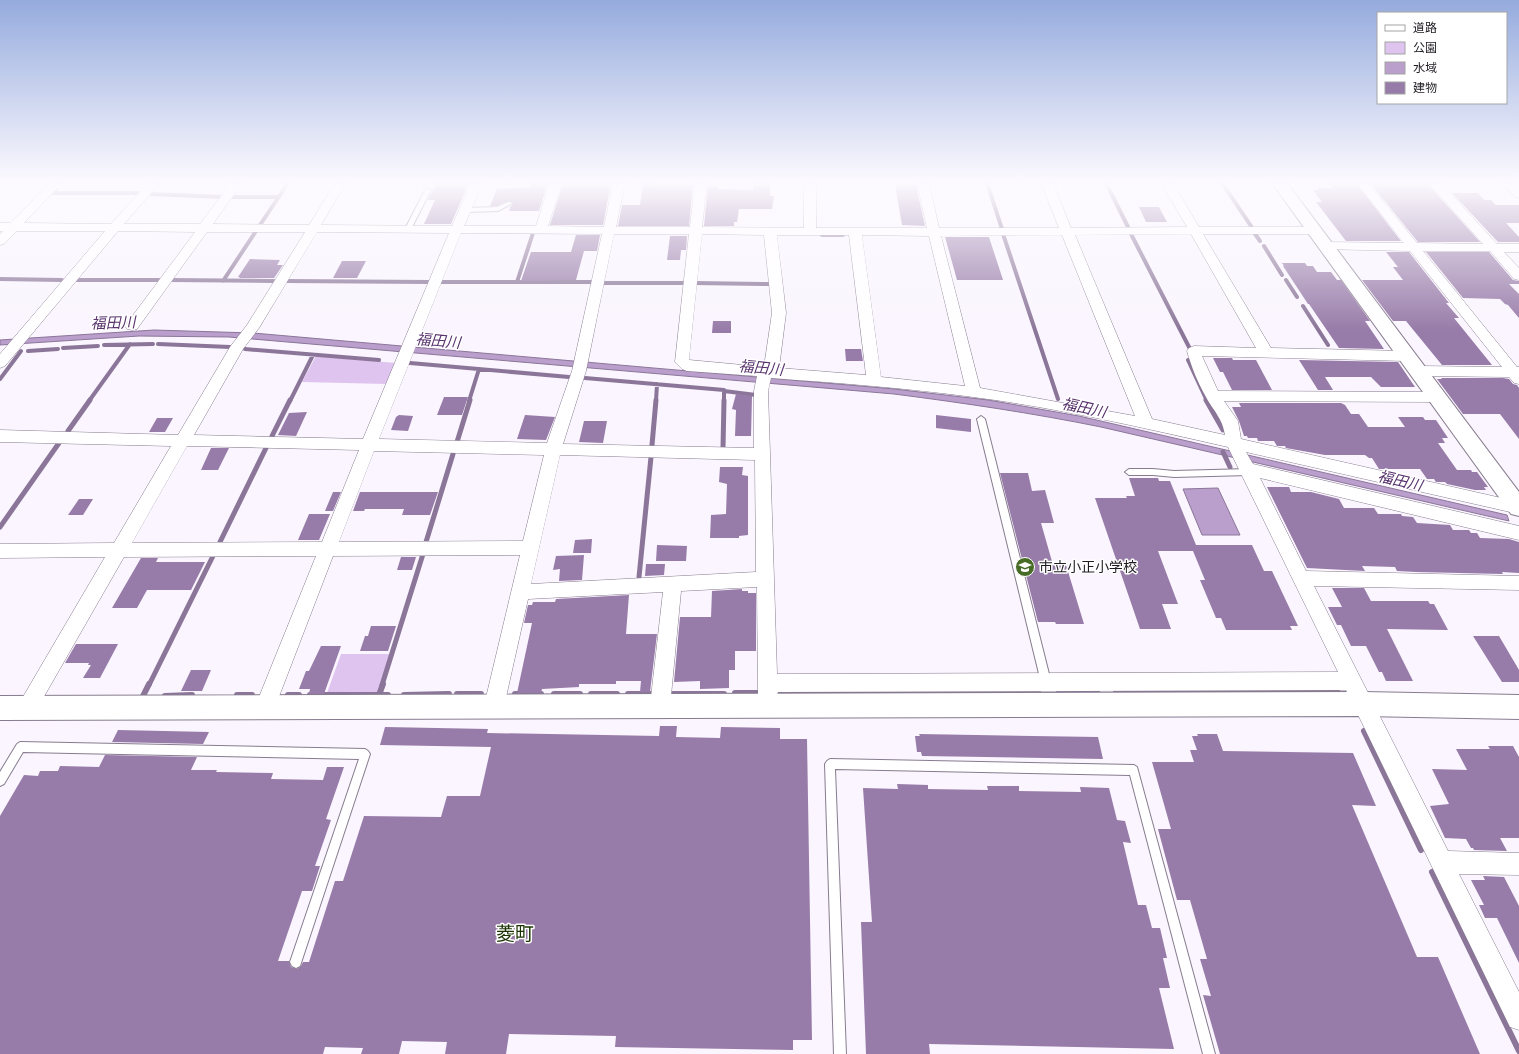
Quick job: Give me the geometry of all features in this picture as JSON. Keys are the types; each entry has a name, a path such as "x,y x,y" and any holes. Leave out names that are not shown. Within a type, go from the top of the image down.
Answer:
{"street":[{"path":"0,241 9,232"},
{"path":"0,363 8,348 23,334 110,232"},
{"path":"132,326 201,232"},
{"path":"27,708 246,335 311,232"},
{"path":"265,707 404,356 411,343 456,232"},
{"path":"494,706 553,449 581,365 608,232"},
{"path":"695,232 682,362 687,366 765,376 874,381 974,392 1042,403 1146,423 1242,459 1519,533"},
{"path":"768,694 762,454 765,376 779,313 770,232"},
{"path":"855,232 874,381"},
{"path":"934,232 974,392"},
{"path":"1067,232 1146,423"},
{"path":"1196,232 1266,352"},
{"path":"1316,232 1519,508"},
{"path":"1401,232 1517,374"},
{"path":"1479,232 1519,276"},
{"path":"1325,246 1519,248"},
{"path":"1407,356 1194,351 1196,359 1213,396 1230,421 1242,459 1519,1018"},
{"path":"1418,370 1517,374"},
{"path":"1213,396 1437,397"},
{"path":"0,436 762,454"},
{"path":"1242,459 1519,508"},
{"path":"0,551 531,548"},
{"path":"1301,578 1519,583"},
{"path":"521,592 765,579"},
{"path":"660,706 673,584"},
{"path":"0,708 660,706 768,694 1048,693 1351,681"},
{"path":"1048,693 1363,704 1519,707"},
{"path":"1442,862 1519,864"}],"lane":[{"path":"981,419 1048,693"},
{"path":"1128,472 1174,474 1242,459"},
{"path":"0,781 20,747 365,754 296,962"},
{"path":"840,1054 830,764 1134,770 1209,1054"}],"green space":[{"path":"316,356 396,363 388,384 302,382"},
{"path":"341,654 390,654 378,693 327,693"}],"water":[{"path":"154,330 253,333 894,389 988,400 1079,416 1507,515 1509,521 1101,427 1049,417 894,394 229,337 139,336 0,345 0,340"},
{"path":"1218,488 1240,535 1202,535 1183,489"}],"building":[{"path":"1339,232 1394,232 1401,241 1346,241"},
{"path":"1410,232 1471,232 1480,242 1418,242"},
{"path":"1489,232 1515,232 1519,237 1519,242 1498,242"},
{"path":"576,235 600,235 597,251 584,251 576,280 521,281 531,252 571,252"},
{"path":"670,236 687,236 686,250 681,250 680,260 667,260"},
{"path":"945,237 989,237 1003,280 957,280"},
{"path":"1386,252 1409,252 1449,303 1446,303 1459,318 1454,318 1492,365 1442,365 1406,321 1393,321 1362,280 1403,280 1393,267 1398,267"},
{"path":"1426,252 1489,252 1513,280 1519,281 1519,284 1509,284 1519,294 1519,318 1508,305 1500,299 1463,298"},
{"path":"250,259 280,260 277,265 283,265 274,278 239,278 240,277 238,277"},
{"path":"342,261 366,261 357,278 333,278"},
{"path":"1282,263 1305,263 1307,266 1313,266 1317,272 1331,272 1337,280 1341,280 1370,321 1365,321 1384,349 1339,348 1308,304"},
{"path":"713,321 731,321 731,333 712,333"},
{"path":"845,349 861,349 863,361 846,361"},
{"path":"1213,358 1256,360 1272,390 1232,390 1223,372 1220,372"},
{"path":"1299,360 1398,362 1415,387 1381,387 1371,377 1325,377 1333,390 1318,390"},
{"path":"1441,378 1503,378 1509,379 1513,384 1517,385 1519,388 1519,439 1500,414 1463,414 1437,379 1442,379"},
{"path":"736,394 752,396 751,436 735,436 736,410 732,409"},
{"path":"444,397 468,397 462,415 437,415"},
{"path":"1239,403 1341,403 1345,405 1351,414 1359,414 1368,427 1405,427 1398,417 1423,417 1425,420 1436,420 1448,438 1442,438 1445,443 1438,443 1457,470 1471,470 1472,472 1477,472 1488,487 1484,487 1486,490 1475,490 1447,484 1445,482 1436,482 1434,479 1427,479 1420,469 1379,469 1372,458 1365,455 1325,455 1286,448 1285,446 1277,446 1274,441 1258,441 1257,438 1248,438 1247,436 1244,436 1232,407 1241,407"},
{"path":"307,412 296,436 278,435 289,413"},
{"path":"399,415 413,416 408,431 391,430 396,417"},
{"path":"525,415 555,417 546,440 517,439"},
{"path":"936,415 971,419 971,432 936,428"},
{"path":"157,418 173,418 165,432 149,432"},
{"path":"584,421 607,421 603,443 579,442"},
{"path":"211,448 229,448 218,470 201,470"},
{"path":"720,467 743,467 742,475 748,476 748,535 739,536 739,538 710,538 711,515 726,514 727,484 719,482"},
{"path":"1000,473 1028,473 1032,491 1045,490 1054,523 1041,523 1053,565 1066,565 1084,624 1056,624 1055,622 1038,622"},
{"path":"1129,478 1158,478 1159,481 1170,481 1196,545 1252,545 1264,571 1272,571 1298,626 1290,626 1292,630 1226,630 1221,618 1216,618 1200,580 1205,580 1193,551 1158,551 1178,604 1162,604 1171,629 1140,629 1095,498 1127,498 1126,496 1135,496"},
{"path":"1267,487 1289,487 1291,492 1311,492 1339,499 1344,508 1374,508 1378,514 1401,514 1402,516 1413,517 1417,523 1450,525 1453,530 1469,530 1471,533 1477,533 1480,538 1509,539 1519,542 1519,573 1416,572 1397,571 1395,567 1362,566 1365,571 1307,568"},
{"path":"333,492 341,492 333,511 325,511"},
{"path":"360,492 438,492 430,515 402,515 404,509 365,509 364,511 353,511"},
{"path":"79,499 93,499 83,515 68,515"},
{"path":"309,514 330,514 319,540 298,540"},
{"path":"592,539 591,553 573,553 575,540"},
{"path":"657,545 687,546 686,561 656,561"},
{"path":"584,555 582,580 559,581 560,569 553,570 556,556"},
{"path":"401,557 416,557 412,570 397,570"},
{"path":"141,558 158,558 156,562 205,562 191,590 147,590 137,608 112,608"},
{"path":"646,564 665,564 664,575 645,576"},
{"path":"1332,588 1364,588 1371,601 1428,601 1430,604 1434,604 1448,630 1387,629 1413,681 1386,681 1382,672 1379,672 1366,646 1351,646 1341,625 1337,625 1328,607 1342,607"},
{"path":"742,589 742,591 748,591 748,593 756,593 756,651 735,651 735,670 729,670 729,688 700,689 700,681 674,682 680,617 711,617 712,591"},
{"path":"629,595 626,634 657,634 650,692 640,692 641,681 616,681 616,684 579,684 579,687 542,689 541,693 517,693 532,623 524,623 528,605 532,605 533,602 555,602 556,599"},
{"path":"371,626 396,626 388,651 360,651 365,636 368,636"},
{"path":"1473,636 1499,636 1519,670 1519,682 1502,682"},
{"path":"76,644 118,644 100,678 83,678 91,665 88,665 89,663 65,663"},
{"path":"321,646 341,646 324,694 309,694 310,689 299,689 306,671 309,671"},
{"path":"191,670 211,670 202,691 181,691"},
{"path":"660,726 677,726 676,737 720,738 721,727 780,728 780,739 807,739 812,1040 793,1040 793,1050 615,1047 616,1036 509,1034 506,1054 445,1054 447,1042 402,1041 399,1054 361,1054 363,1048 325,1047 323,1054 0,1054 0,816 24,775 38,776 40,771 58,771 60,766 99,767 105,755 197,757 191,770 273,773 271,779 323,780 327,767 344,767 326,819 331,820 315,866 320,866 312,891 302,891 278,961 289,961 291,967 297,969 303,962 309,962 335,881 343,881 364,816 441,817 447,796 480,796 491,747 380,745 385,727 488,729 487,733 659,736"},
{"path":"118,730 209,732 203,744 112,742"},
{"path":"919,734 1098,737 1103,759 922,756 921,752 917,752 915,736 920,736"},
{"path":"1197,734 1217,734 1223,751 1353,753 1376,806 1352,805 1417,957 1438,957 1480,1054 1220,1054 1203,995 1211,996 1200,959 1207,959 1190,900 1177,900 1158,829 1171,829 1152,762 1194,762 1190,750 1197,750 1192,736 1198,736"},
{"path":"1488,746 1513,746 1519,757 1519,838 1500,838 1507,851 1474,850 1471,848 1466,839 1445,838 1430,806 1449,804 1432,769 1467,770 1456,749 1490,749"},
{"path":"897,784 928,785 928,789 988,790 987,786 1019,786 1019,791 1081,792 1080,787 1109,788 1117,820 1125,821 1131,843 1123,842 1138,905 1146,905 1152,928 1160,928 1167,958 1163,958 1170,988 1159,988 1174,1049 929,1044 930,1054 866,1054 861,922 872,922 863,788 898,789"},
{"path":"1483,876 1504,877 1519,906 1519,963 1497,918 1485,918 1479,905 1484,905 1471,880 1485,880"}],"waterway":[{"path":"223,281 255,232"},
{"path":"517,282 533,233"},
{"name":"福田川","path":"1003,234 1058,399"},
{"path":"1131,234 1189,347"},
{"path":"1255,234 1260,241"},
{"path":"822,235 843,235"},
{"path":"1264,246 1282,275"},
{"path":"0,279 62,280"},
{"path":"77,280 161,280"},
{"path":"169,280 223,281"},
{"path":"1286,280 1297,297"},
{"path":"223,281 274,281"},
{"path":"287,281 429,282"},
{"path":"441,282 517,282"},
{"path":"517,282 592,282"},
{"path":"603,283 686,283"},
{"path":"694,283 769,284"},
{"path":"1303,306 1328,345"},
{"path":"89,401 130,344"},
{"path":"104,345 130,344"},
{"path":"130,344 153,344"},
{"path":"158,344 230,347"},
{"path":"63,348 98,346"},
{"path":"28,351 58,349"},
{"path":"245,349 379,360"},
{"path":"0,379 21,351"},
{"path":"290,401 313,355"},
{"path":"1188,360 1207,401"},
{"path":"410,363 479,369"},
{"path":"469,401 479,369"},
{"path":"479,369 569,377"},
{"path":"585,378 657,384"},
{"path":"656,401 657,384"},
{"path":"657,384 724,391"},
{"path":"724,391 756,395"},
{"path":"724,391 724,400"},
{"path":"68,431 90,400"},
{"path":"272,436 290,400"},
{"path":"457,442 470,400"},
{"path":"652,445 656,400"},
{"path":"723,448 724,400"},
{"path":"1206,400 1223,430"},
{"path":"0,527 59,443"},
{"path":"220,542 266,448"},
{"path":"1223,452 1230,467"},
{"path":"426,542 453,454"},
{"path":"639,577 651,457"},
{"path":"382,685 423,554"},
{"path":"149,685 213,556"},
{"path":"143,696 149,684"},
{"path":"379,695 383,684"},
{"path":"1116,692 1337,691"},
{"path":"778,693 1038,692"},
{"path":"1059,692 1097,692"},
{"path":"735,693 759,693"},
{"path":"404,695 449,694"},
{"path":"457,694 481,694"},
{"path":"515,694 541,694"},
{"path":"554,694 580,694"},
{"path":"591,694 617,694"},
{"path":"628,694 655,694"},
{"path":"665,694 724,694"},
{"path":"165,696 192,695"},
{"path":"237,695 252,695"},
{"path":"288,695 299,695"},
{"path":"310,695 379,695"},
{"path":"379,695 388,695"},
{"path":"1364,731 1421,850"},
{"path":"1432,872 1519,1051"}],"place":[{"name":"市立小正小学校","path":"1025,567"}],"district":[{"name":"菱町","path":"515,933"}]}
